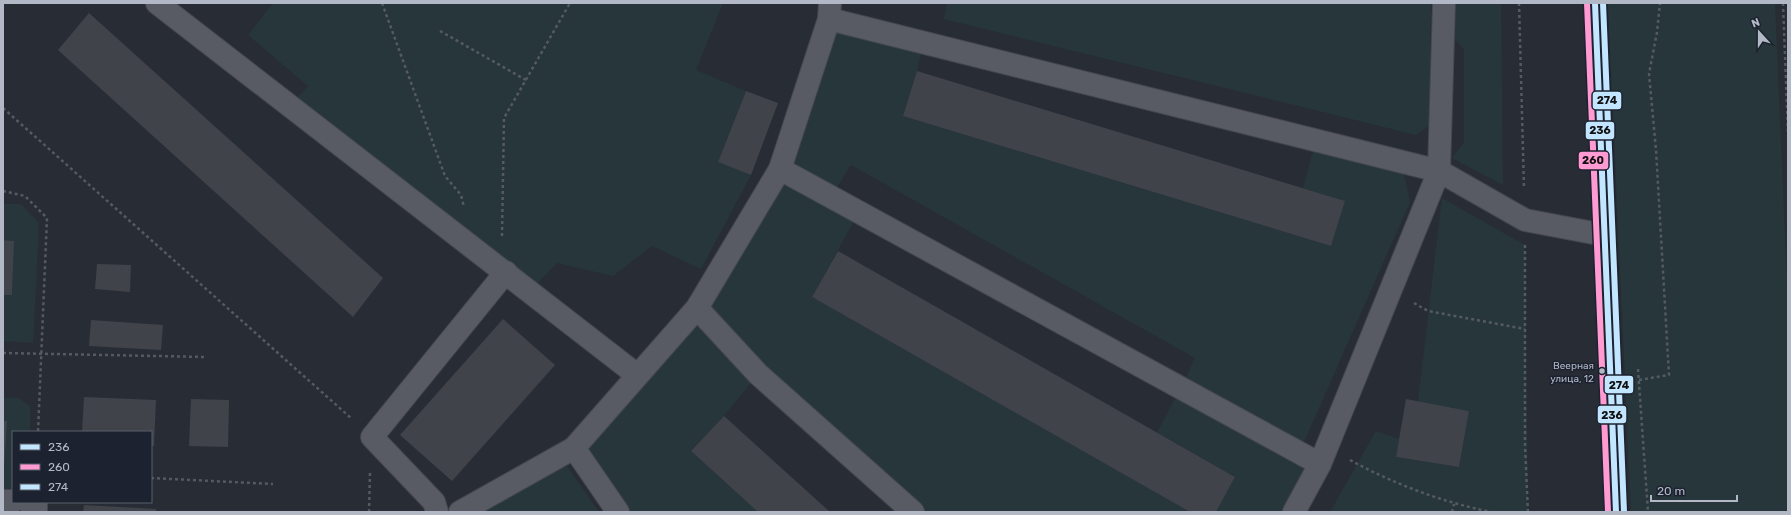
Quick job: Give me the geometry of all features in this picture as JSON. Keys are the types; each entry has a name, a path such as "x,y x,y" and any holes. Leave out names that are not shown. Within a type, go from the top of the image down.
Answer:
{"street":[{"path":"157,3 504,270 637,375"},
{"path":"1294,512 1323,456 1439,171 1444,3"},
{"path":"1594,3 1616,512"},
{"path":"460,512 574,448 697,308 780,169 830,11 1439,171 1525,220 1604,235"},
{"path":"780,169 1323,456"},
{"path":"437,512 434,502 372,437 504,270"},
{"path":"697,308 758,374 914,512"},
{"path":"574,448 618,512"}],"path":[{"path":"382,3 445,176 460,196 465,210"},
{"path":"504,270 504,118 570,3"},
{"path":"1519,3 1525,220 1525,445 1528,512"},
{"path":"1639,380 1669,375 1656,150 1649,74 1657,32 1660,3"},
{"path":"1783,3 1788,134"},
{"path":"440,31 526,80"},
{"path":"3,108 372,437 369,512"},
{"path":"3,191 25,196 47,218 38,431"},
{"path":"1390,292 1428,311 1525,329"},
{"path":"3,353 207,357"},
{"path":"1323,456 1454,504 1491,512"},
{"path":"152,478 273,484"},
{"path":"1452,512 1454,504"}],"shaded area":[{"path":"273,3 723,3 696,70 746,91 718,162 751,175 701,269 652,246 613,276 557,263 530,291 290,106 308,86 248,35"},
{"path":"947,3 1431,3 1430,125 1416,135 944,19"},
{"path":"1444,3 1501,3 1503,185 1452,158 1464,142 1464,50 1443,25"},
{"path":"1608,3 1775,3 1788,310 1788,512 1631,512"},
{"path":"829,19 923,43 917,71 903,116 1331,246 1345,201 1303,188 1316,140 1401,161 1410,202 1304,442 1186,377 1195,358 851,165 831,197 859,212 812,297 1190,512 980,512 978,510 976,512 913,512 758,374 724,416 691,451 758,512 618,512 574,448 637,375 780,169"},
{"path":"1442,198 1525,245 1528,512 1330,512 1376,431 1399,439 1396,457 1459,467 1469,411 1418,402"},
{"path":"3,204 21,204 39,223 33,343 3,341 3,295 12,295 14,241 3,240"},
{"path":"1181,388 1320,464 1294,512 1216,512 1235,477 1157,432"},
{"path":"3,398 18,398 30,406 30,431 12,431 12,492 3,491 7,421 3,421"},
{"path":"560,456 599,512 460,512"}],"building":[{"path":"89,13 383,278 353,317 58,50"},
{"path":"917,71 1345,201 1331,246 903,116"},
{"path":"746,91 778,103 751,175 718,162"},
{"path":"3,240 14,241 12,295 3,295"},
{"path":"838,251 1235,477 1216,512 1190,512 812,297"},
{"path":"97,264 131,265 130,292 95,289"},
{"path":"503,319 555,365 452,481 400,435"},
{"path":"91,320 163,325 161,350 89,346"},
{"path":"84,397 156,400 154,446 152,446 152,431 82,431"},
{"path":"191,399 229,400 228,447 189,446"},
{"path":"1406,399 1469,411 1459,467 1396,457"},
{"path":"724,416 830,512 758,512 691,451"},
{"path":"3,421 7,421 4,470 3,469"},
{"path":"84,505 156,509 156,512 83,512"}],"transit line":[{"name":"260","path":"1587,3 1608,512"},
{"name":"236","path":"1595,3 1616,512"},
{"name":"274","path":"1603,3 1624,512"}],"place":[{"name":"Веерная улица, 12","path":"1602,371"}]}
